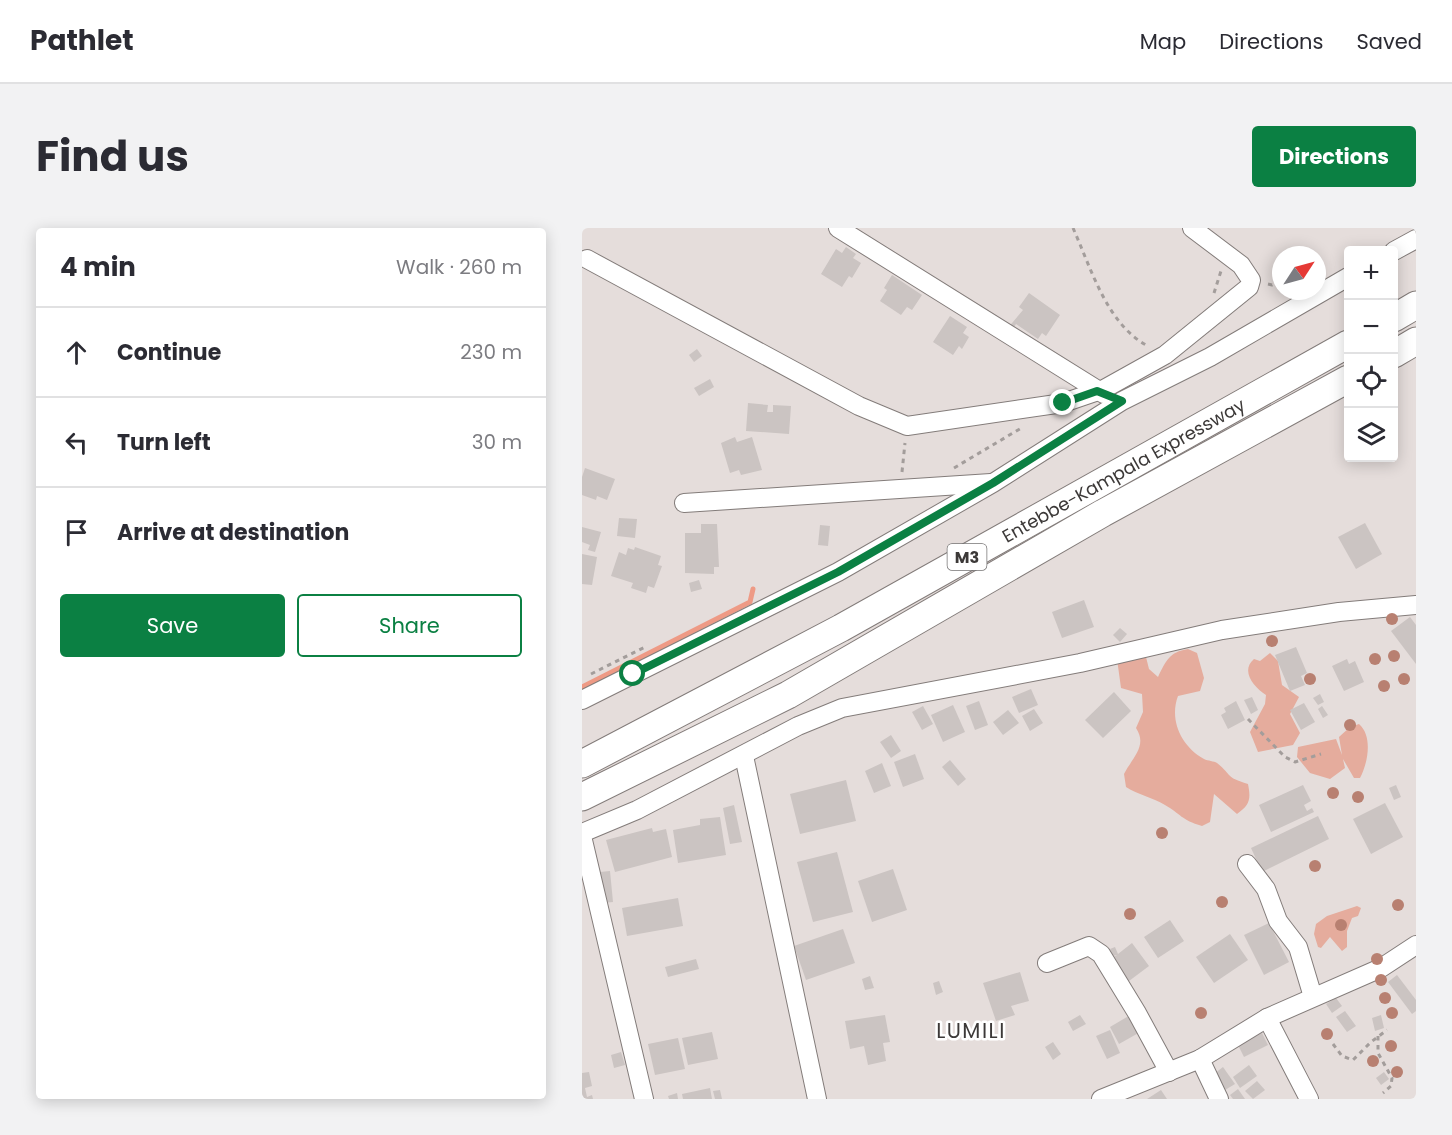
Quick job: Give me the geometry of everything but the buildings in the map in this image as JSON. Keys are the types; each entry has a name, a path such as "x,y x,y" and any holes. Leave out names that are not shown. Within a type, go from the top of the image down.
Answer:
{"highway":[{"path":"1398,316 1416,305"},
{"path":"1398,352 1416,341"},
{"name":"Entebbe-Kampala Expressway","path":"582,764 841,628 1344,346"},
{"name":"Entebbe-Kampala Expressway","path":"582,797 788,694 1103,513 1344,381"}],"street":[{"path":"838,228 1097,391 1122,401"},
{"path":"587,259 867,410 907,426 1063,403 1097,391 1165,355 1250,286 1251,280 1241,265 1192,228"},
{"path":"1398,249 1416,239"},
{"path":"582,700 838,572 993,483 1122,401 1210,357 1344,279"},
{"path":"684,502 993,483"},
{"path":"644,1099 582,835 637,810 798,726 842,708 1080,663 1222,630 1339,612 1416,606"},
{"path":"744,756 816,1099"},
{"path":"1247,864 1266,889 1278,921 1298,947 1313,997"},
{"path":"1101,1099 1200,1059 1267,1018 1381,968 1416,945"},
{"path":"1047,963 1089,946 1101,954 1169,1072"},
{"path":"1267,1018 1309,1099"},
{"path":"1200,1059 1219,1099"}],"path":[{"path":"1073,228 1096,277 1100,295 1133,339 1165,355"},
{"path":"1212,316 1214,288 1228,255"},
{"path":"951,470 1033,421"},
{"path":"900,490 907,426"},
{"path":"1248,719 1285,757 1295,762 1321,754"},
{"path":"1333,1044 1342,1056 1353,1060 1387,1030"},
{"path":"1378,1036 1378,1053 1392,1078 1390,1086 1383,1093"}],"shaded area":[{"path":"1188,649 1197,653 1204,678 1200,691 1178,696 1175,714 1179,732 1196,754 1217,763 1232,778 1248,784 1249,794 1247,805 1237,814 1214,794 1210,822 1202,826 1185,819 1160,802 1126,787 1124,774 1140,746 1136,728 1143,712 1142,694 1121,688 1117,659 1146,657 1149,669 1158,677 1172,655"},
{"path":"1270,653 1278,661 1282,685 1299,697 1290,714 1300,733 1293,745 1258,752 1250,732 1265,704 1266,695 1253,683 1248,669 1254,659 1260,661"},
{"path":"1359,724 1368,742 1365,765 1360,778 1354,778 1343,759 1345,768 1330,779 1310,773 1297,757 1298,747 1336,739 1342,755 1339,737 1350,727"},
{"path":"1357,906 1361,908 1358,916 1352,918 1347,931 1347,947 1342,951 1330,937 1321,948 1318,947 1314,934 1316,924 1327,916"}],"waterway":[{"path":"582,687 750,602 753,589"}],"district":[{"name":"LUMILI","path":"971,1030"}],"route":[{"path":"633,674 838,572 993,483 1122,401 1097,391 1063,403"}]}
